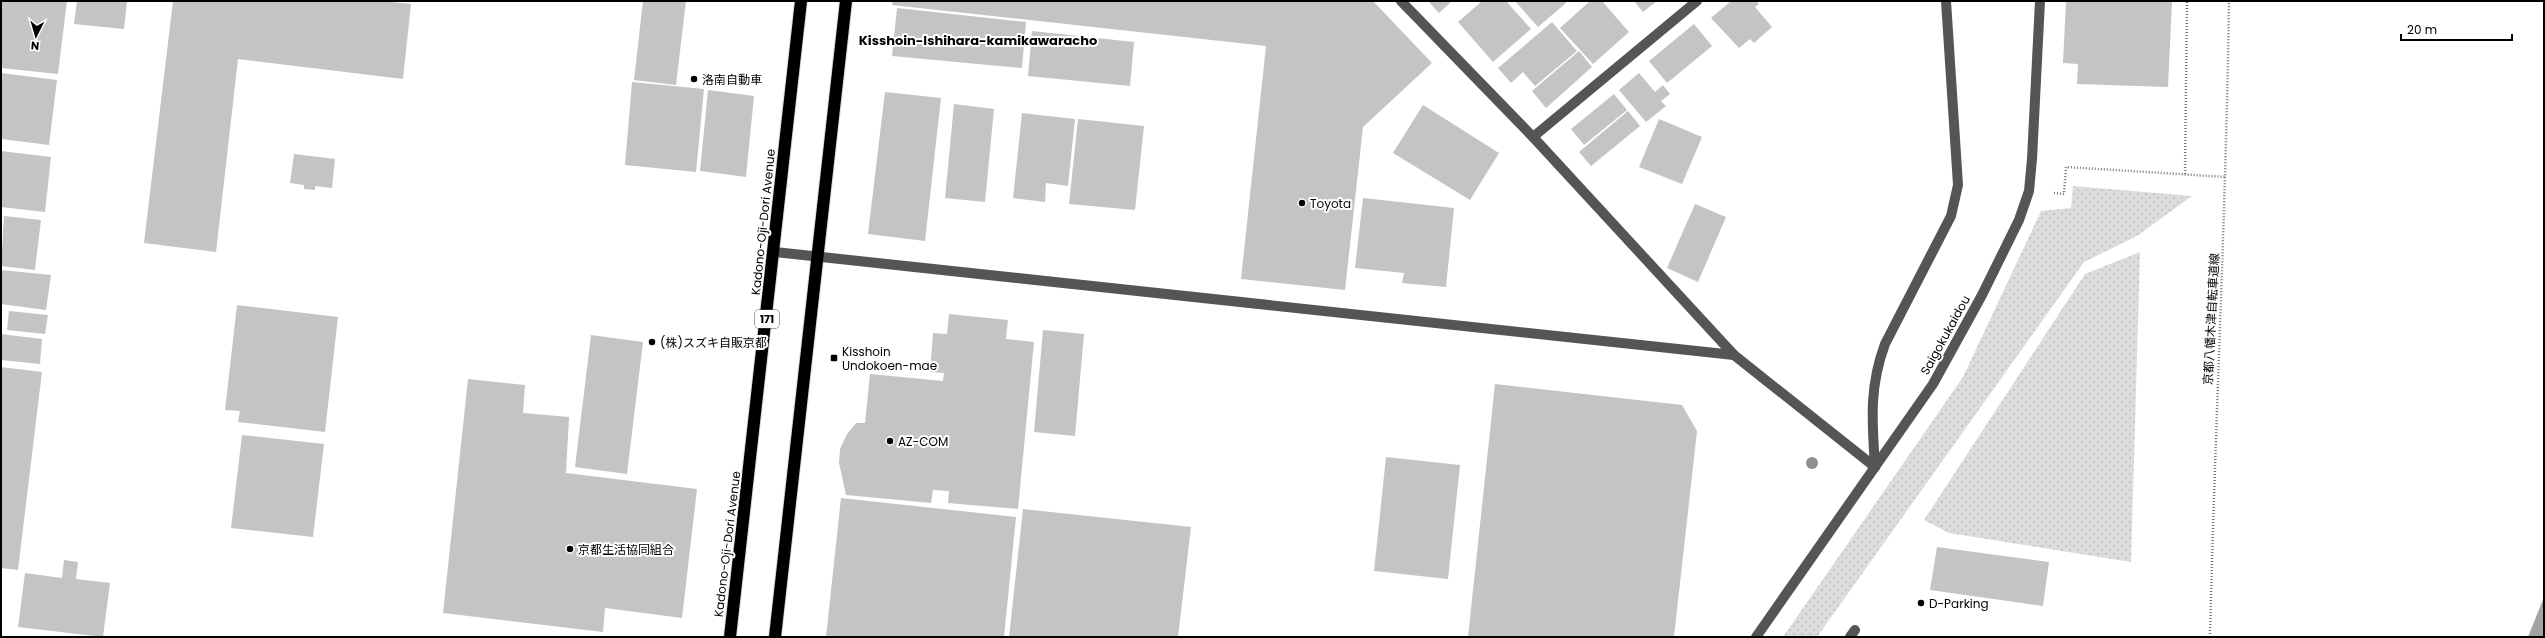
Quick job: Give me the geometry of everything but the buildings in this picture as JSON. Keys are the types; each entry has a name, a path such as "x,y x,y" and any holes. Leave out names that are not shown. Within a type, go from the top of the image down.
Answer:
{"highway":[{"name":"Kadono-Oji-Dori Avenue","path":"730,637 802,1"},
{"path":"775,637 846,1"}],"street":[{"path":"1401,1 1533,136 1734,355 1875,467"},
{"path":"1533,136 1697,1"},
{"path":"1875,467 1871,409 1877,366 1885,344 1951,216 1956,201 1958,185 1946,1"},
{"name":"Saigokukaidou","path":"1756,637 1933,384 1982,295 2019,220 2029,191 2040,1"},
{"path":"774,252 1734,355"}],"path":[{"path":"2185,174 2187,1"},
{"name":"京都八幡木津自転車道線","path":"2210,637 2215,437 2226,177 2229,1"},
{"path":"2029,191 2064,194 2066,167 2226,177"}],"shaded area":[{"path":"2073,186 2192,196 2137,236 2084,262 1817,637 1783,637 1963,377 2041,211 2071,208"},
{"path":"2140,252 2131,562 1949,533 1924,520 2085,274"},
{"path":"2544,597 2544,637 2528,637"}],"place":[{"name":"洛南自動車","path":"694,79"},
{"name":"Toyota","path":"1302,203"},
{"name":"(株)スズキ自販京都","path":"652,342"},
{"name":"Kisshoin Undokoen-mae","path":"834,358"},
{"name":"AZ-COM","path":"890,441"},
{"name":"京都生活協同組合","path":"570,549"},
{"name":"D-Parking","path":"1921,603"}],"district":[{"name":"Kisshoin-Ishihara-kamikawaracho","path":"978,40"}]}
